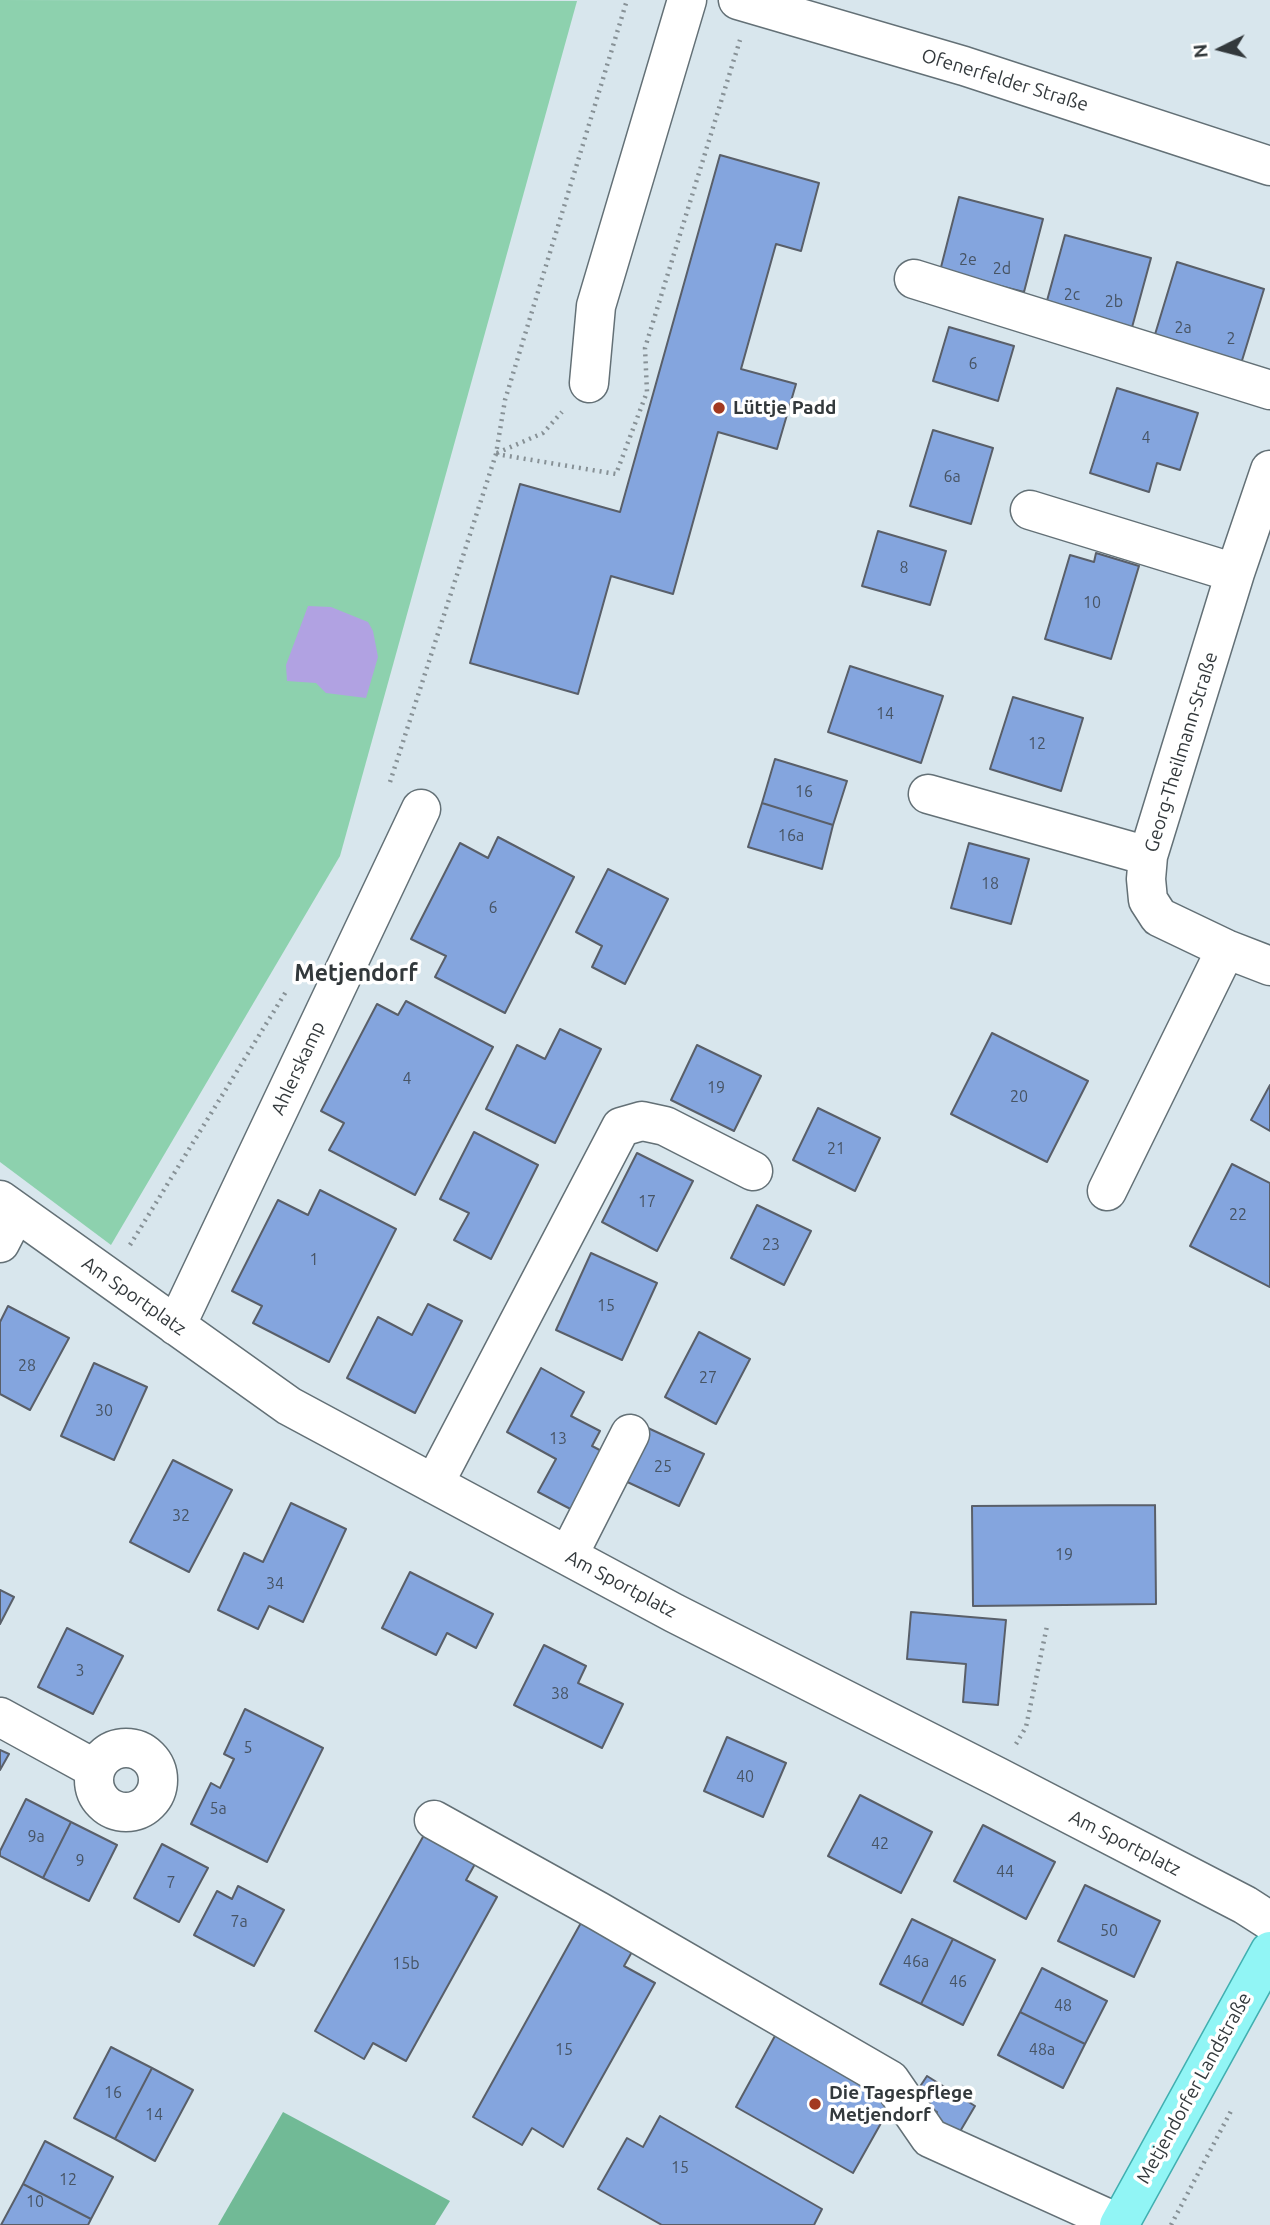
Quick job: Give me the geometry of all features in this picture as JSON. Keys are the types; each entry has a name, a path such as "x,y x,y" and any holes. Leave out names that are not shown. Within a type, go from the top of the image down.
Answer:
{"main road":[{"name":"Metjendorfer Landstraße","path":"1119,2225 1270,1951"}],"street":[{"path":"589,383 596,306 687,0"},
{"name":"Ofenerfelder Straße","path":"741,15 1028,86 1270,166"},
{"path":"914,279 1270,390"},
{"name":"Georg-Theilmann-Straße","path":"1270,470 1235,573 1148,856 1146,878 1148,900 1159,918 1226,949 1270,965"},
{"path":"1030,510 1235,573"},
{"path":"928,794 1148,856"},
{"name":"Ahlerskamp","path":"176,1326 421,809"},
{"path":"1107,1191 1226,949"},
{"path":"434,1484 621,1127 642,1121 664,1126 753,1171"},
{"name":"Am Sportplatz","path":"5,1218 109,1278 289,1406 674,1613 998,1777 1245,1905 1270,1921"},
{"path":"568,1556 630,1434"},
{"path":"0,1717 95,1769"},
{"path":"434,1820 890,2080 930,2138 1119,2225"}],"path":[{"path":"387,792 496,454 505,400 627,0"},
{"path":"496,454 616,474 647,392 645,348 741,15"},
{"path":"496,454 543,433 589,383"},
{"path":"109,1278 288,989"},
{"path":"998,1777 1026,1727 1046,1626"},
{"path":"1171,2225 1237,2099"}],"green space":[{"path":"0,0 577,1 340,856 111,1245 0,1162"},
{"path":"283,2112 450,2201 435,2225 218,2225"}],"shaded area":[{"path":"308,606 331,607 368,622 373,631 378,657 366,698 326,693 316,683 287,681 286,665"}],"building":[{"name":"Lüttje Padd","path":"720,155 819,183 801,251 776,244 741,369 796,384 777,449 718,432 673,594 611,576 578,694 470,663 520,484 620,512"},
{"path":"959,197 1043,219 1024,292 940,271"},
{"path":"1065,235 1151,258 1131,331 1045,308"},
{"path":"1177,262 1264,289 1240,367 1153,341"},
{"path":"949,327 1014,346 998,401 933,381"},
{"path":"1117,388 1198,413 1180,470 1157,463 1149,492 1090,473"},
{"path":"933,430 993,448 971,524 910,506"},
{"path":"878,531 946,551 930,605 862,586"},
{"path":"1096,553 1139,566 1111,659 1045,639 1070,555 1094,562"},
{"path":"850,666 943,696 921,763 828,732"},
{"path":"1013,697 1083,718 1061,791 990,769"},
{"path":"775,759 847,781 833,825 762,803"},
{"path":"762,803 833,825 822,869 748,847"},
{"path":"498,837 574,877 505,1013 435,977 446,956 411,939 460,843 488,858"},
{"path":"969,843 1029,859 1011,924 951,908"},
{"path":"608,869 668,899 625,984 592,967 602,946 576,932"},
{"path":"406,1001 493,1047 415,1195 329,1150 344,1123 321,1111 377,1004 398,1015"},
{"path":"560,1029 601,1049 555,1143 486,1109 517,1045 545,1059"},
{"path":"992,1033 1088,1081 1047,1162 951,1114"},
{"path":"697,1045 761,1076 734,1131 671,1100"},
{"path":"1270,1085 1270,1131 1251,1120"},
{"path":"818,1108 880,1138 855,1191 793,1160"},
{"path":"474,1132 538,1165 491,1259 454,1240 469,1213 440,1199"},
{"path":"637,1153 693,1181 657,1251 602,1222"},
{"path":"1232,1164 1270,1183 1270,1287 1190,1246"},
{"path":"320,1190 396,1229 329,1362 253,1323 262,1306 232,1291 278,1200 308,1215"},
{"path":"757,1205 811,1231 784,1285 731,1258"},
{"path":"591,1253 657,1283 622,1360 556,1330"},
{"path":"428,1304 462,1321 415,1413 347,1378 378,1317 412,1335"},
{"path":"8,1306 69,1338 30,1410 0,1394 0,1322"},
{"path":"699,1332 750,1359 716,1424 665,1397"},
{"path":"94,1363 147,1387 114,1460 61,1436"},
{"path":"541,1368 584,1392 571,1416 600,1431 592,1446 611,1456 580,1514 538,1492 556,1459 507,1432"},
{"path":"648,1428 704,1454 679,1506 623,1480"},
{"path":"173,1460 232,1490 189,1572 130,1542"},
{"path":"291,1503 346,1529 303,1622 269,1606 258,1629 218,1610 244,1553 263,1562"},
{"path":"1155,1505 1156,1604 973,1606 972,1506"},
{"path":"410,1572 493,1614 476,1648 447,1633 436,1655 382,1628"},
{"path":"0,1590 14,1597 0,1624"},
{"path":"911,1612 1006,1620 998,1705 963,1702 966,1664 907,1659"},
{"path":"67,1628 123,1656 93,1714 38,1687"},
{"path":"544,1645 586,1666 578,1683 623,1704 602,1748 514,1705"},
{"path":"245,1709 323,1748 267,1862 191,1824 211,1783 220,1788 234,1759 224,1754"},
{"path":"727,1737 786,1763 763,1817 704,1791"},
{"path":"0,1750 9,1754 0,1770"},
{"path":"860,1795 932,1832 901,1893 828,1856"},
{"path":"26,1799 71,1822 43,1878 0,1856"},
{"path":"71,1822 117,1845 89,1901 43,1878"},
{"path":"983,1825 1055,1862 1026,1919 954,1881"},
{"path":"424,1835 475,1864 466,1880 497,1897 406,2061 373,2043 364,2059 315,2031"},
{"path":"162,1844 208,1868 179,1922 134,1898"},
{"path":"1085,1885 1160,1921 1134,1977 1058,1941"},
{"path":"238,1886 284,1910 254,1966 194,1935 217,1891 232,1899"},
{"path":"912,1919 953,1939 921,2004 880,1984"},
{"path":"582,1921 633,1950 624,1966 655,1983 563,2147 532,2128 522,2145 473,2117"},
{"path":"953,1939 995,1960 963,2025 921,2004"},
{"path":"1042,1968 1107,2001 1085,2044 1020,2012"},
{"path":"1020,2012 1085,2044 1063,2088 998,2055"},
{"name":"Die Tagespflege Metjendorf","path":"776,2034 894,2100 853,2173 736,2107"},
{"path":"111,2047 152,2068 115,2139 74,2118"},
{"path":"152,2068 193,2090 155,2161 115,2139"},
{"path":"927,2076 975,2106 955,2140 928,2125 937,2112 913,2097"},
{"path":"660,2116 822,2209 814,2225 662,2225 598,2189 627,2138 643,2147"},
{"path":"45,2141 113,2177 91,2219 23,2184"},
{"path":"23,2184 91,2219 88,2225 1,2225"}],"place":[{"name":"Lüttje Padd","path":"719,408"},
{"name":"Die Tagespflege Metjendorf","path":"815,2104"}],"district":[{"name":"Metjendorf","path":"356,973"}]}
